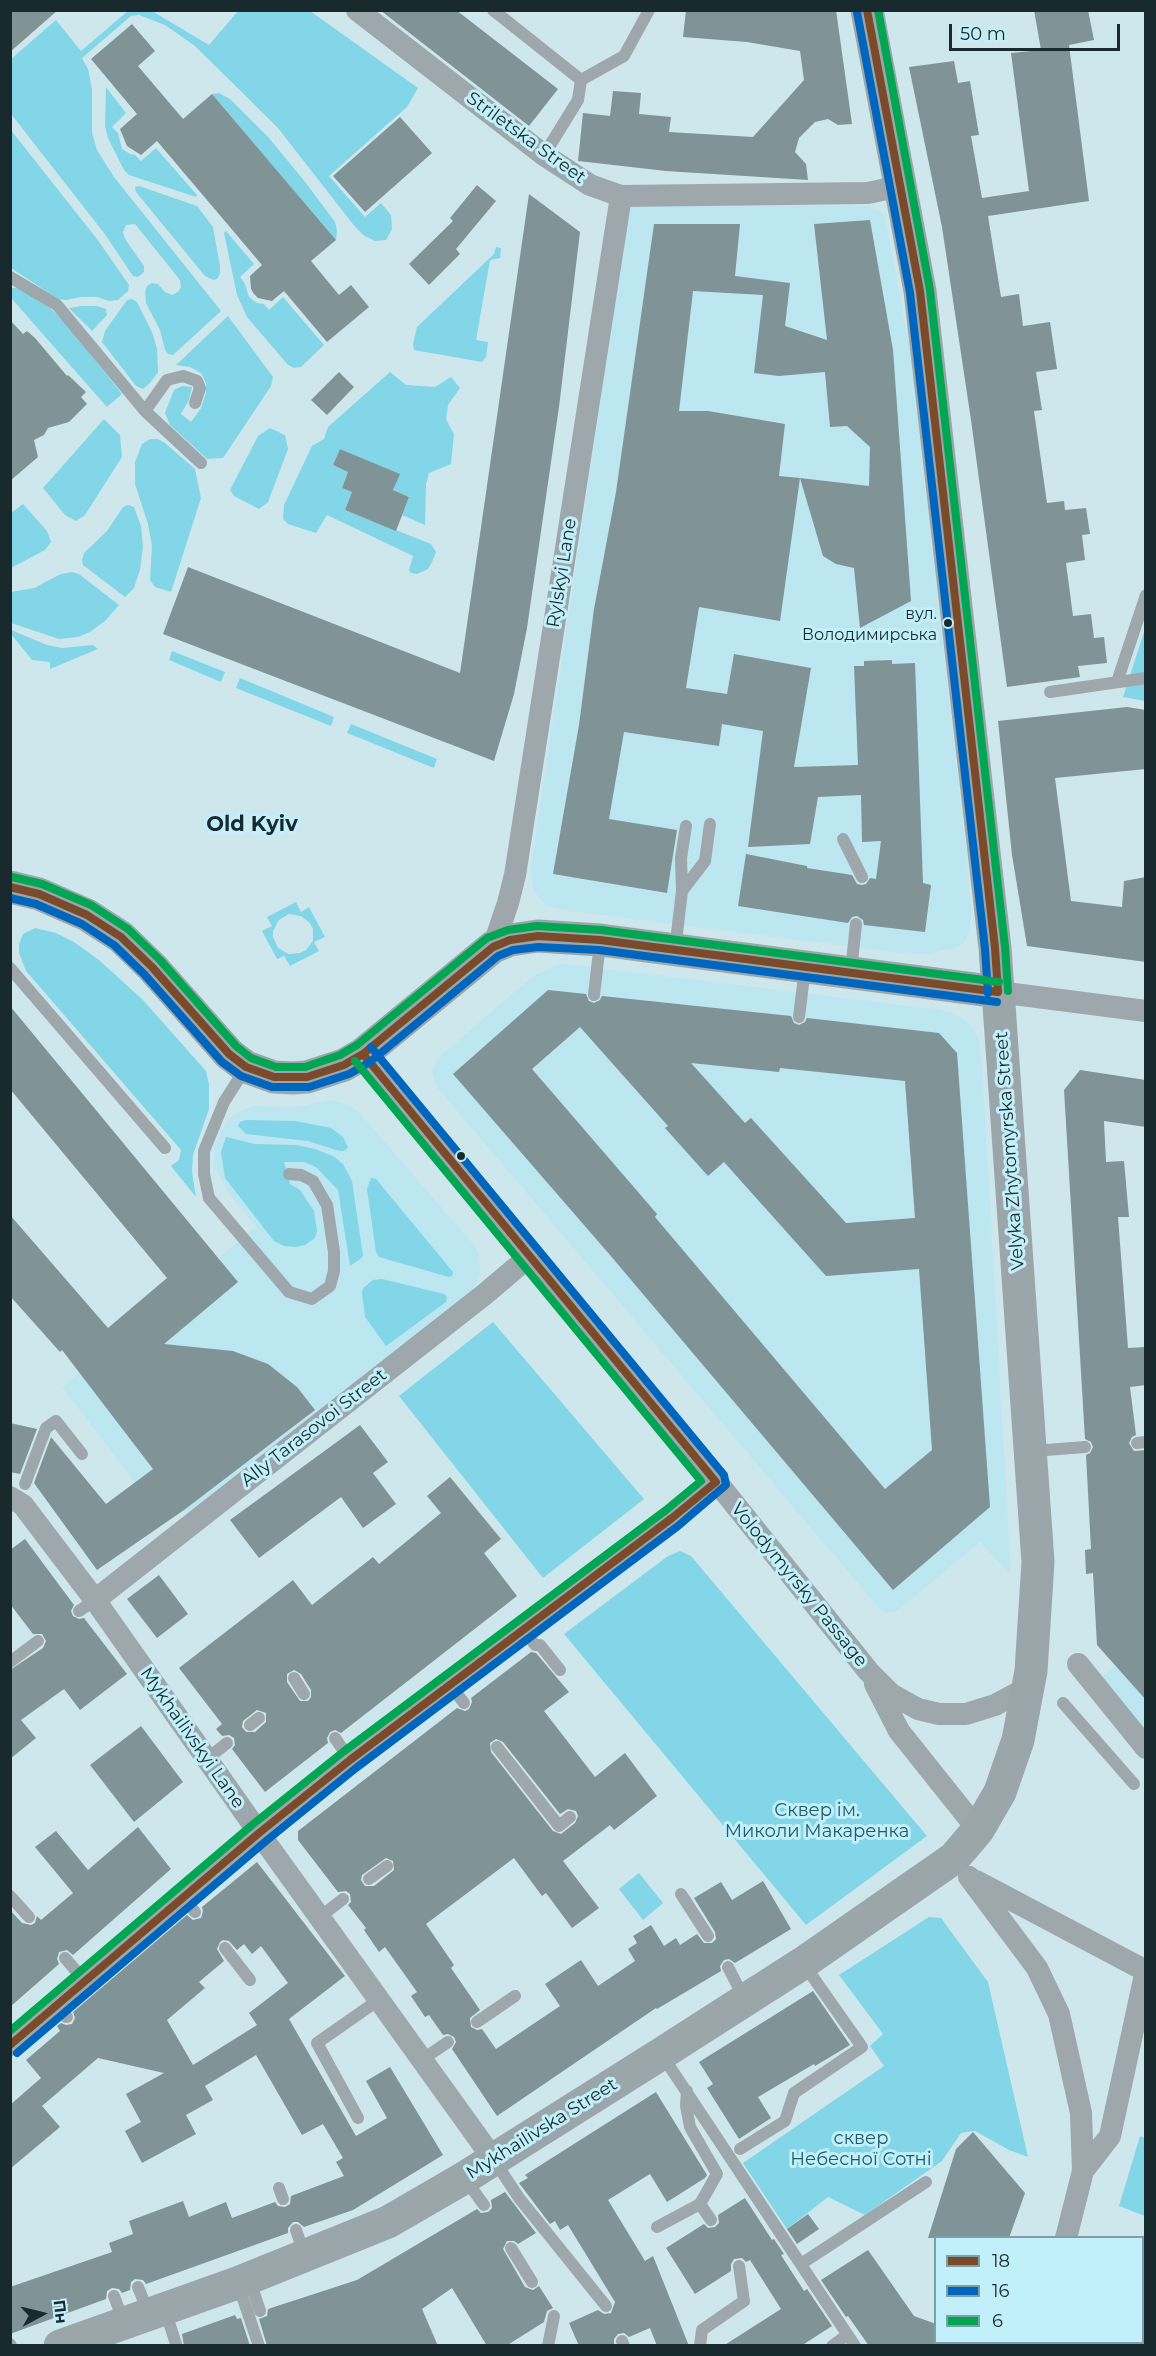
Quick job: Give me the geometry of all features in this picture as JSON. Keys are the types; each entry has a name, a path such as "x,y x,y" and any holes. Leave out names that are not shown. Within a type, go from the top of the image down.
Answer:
{"main road":[{"name":"Velyka Zhytomyrska Street","path":"867,10 920,291 928,348 995,948 1038,1562 1029,1687 1018,1740 1000,1792 978,1830"},
{"path":"10,887 39,894 87,915 122,937 152,967 229,1054 246,1067 274,1077 293,1078 334,1069 363,1054 493,947 510,940 538,936 600,940 998,992"},
{"name":"Mykhailivska Street","path":"60,2346 138,2306 243,2280 301,2244 388,2222 494,2160 803,1964 954,1858 978,1830"}],"street":[{"name":"Striletska Street","path":"357,10 544,155 590,184 621,196 868,193 900,186"},
{"name":"Rylskyi Lane","path":"493,947 515,875 621,196"},
{"path":"998,992 1146,1011"},
{"name":"Volodymyrsky Passage","path":"363,1054 531,1255 869,1672 891,1694 918,1709 939,1714 966,1714 995,1705 1029,1687"},
{"name":"Ally Tarasovoi Street","path":"87,1605 466,1309 531,1255"},
{"path":"10,2044 84,1980 189,1904 259,1833 350,1760 672,1518 716,1482"},
{"name":"Mykhailivskyi Lane","path":"18,1491 23,1504 87,1605 207,1759 494,2160"},
{"path":"1078,1664 1146,1748"},
{"path":"869,1672 899,1731 978,1830"},
{"path":"1067,2236 1083,2171 1081,2113 1059,2014 1037,1968 969,1877 1145,1970 1110,2136 1083,2171"}],"lane":[{"path":"493,10 581,80"},
{"path":"581,80 624,56 649,10"},
{"path":"544,155 578,100 581,80"},
{"path":"10,277 57,305 145,411 201,463"},
{"path":"145,411 167,380 183,376 197,381 200,388 195,403"},
{"path":"1117,682 1146,596"},
{"path":"1050,692 1146,678"},
{"path":"682,891 705,861 710,824"},
{"path":"675,950 682,891 681,858 686,826"},
{"path":"843,839 862,877"},
{"path":"851,973 856,924"},
{"path":"594,995 600,940"},
{"path":"799,1017 805,967"},
{"path":"10,968 165,1148"},
{"path":"246,1067 224,1102 204,1151 204,1174 209,1198 288,1292 312,1299 330,1286 334,1271 334,1252 327,1205 313,1181 301,1175 289,1173"},
{"path":"18,1491 46,1428 56,1421 82,1454"},
{"path":"1031,1451 1085,1447"},
{"path":"523,1629 535,1645 540,1645 560,1670"},
{"path":"10,1662 38,1641"},
{"path":"294,1678 304,1694"},
{"path":"450,1685 464,1703"},
{"path":"1063,1703 1134,1784"},
{"path":"335,1738 350,1760"},
{"path":"207,1759 227,1743"},
{"path":"497,1747 559,1826 570,1817"},
{"path":"369,1879 387,1866"},
{"path":"681,1894 708,1936"},
{"path":"10,1896 29,1917"},
{"path":"320,1917 343,1899"},
{"path":"225,1948 250,1980"},
{"path":"65,1958 84,1980"},
{"path":"740,2149 785,2121 794,2093 862,2047 803,1964"},
{"path":"728,1967 746,2001"},
{"path":"477,2022 514,1996"},
{"path":"358,2118 317,2043 380,1999"},
{"path":"423,2059 448,2042"},
{"path":"661,2054 855,2346"},
{"path":"657,2227 700,2204 717,2174 690,2127 686,2106 687,2091"},
{"path":"494,2160 519,2198 606,2306"},
{"path":"464,2178 484,2205"},
{"path":"801,2264 926,2182"},
{"path":"700,2204 711,2220"},
{"path":"511,2248 532,2282"},
{"path":"700,2346 702,2330 744,2301 739,2266"},
{"path":"243,2280 260,2311"},
{"path":"243,2280 259,2346"},
{"path":"138,2306 176,2344"},
{"path":"548,2346 554,2316"},
{"path":"832,2346 847,2335"}],"shaded area":[{"path":"640,203 868,206 877,209 885,216 910,351 966,850 971,906 970,925 963,944 955,948 928,954 911,954 570,911 545,905 533,889 531,868 628,216 631,206"},
{"path":"566,964 941,1010 963,1018 973,1028 981,1052 1011,1575 980,1542 897,1611 886,1613 879,1608 436,1086 432,1072 439,1057 532,977 553,966"},
{"path":"332,1100 347,1104 358,1111 474,1245 479,1255 480,1272 476,1284 467,1295 188,1515 153,1469 135,1482 62,1387 256,1227 229,1194 214,1165 214,1145 228,1119 240,1111 255,1106 295,1107"},
{"path":"1145,1645 1145,1738 1098,1680"}],"green space":[{"path":"129,10 152,11 209,45 238,11 310,11 418,88 407,107 329,176 365,217 381,203 391,215 392,229 386,240 375,241 363,235 352,223 278,128 195,46 165,25 139,15 131,16 82,58 88,69 92,89 92,133 97,150 114,177 221,311 173,355 168,354 165,350 160,330 146,303 145,292 147,286 152,283 158,284 165,292 172,295 181,287 180,280 135,224 126,225 123,232 125,239 144,266 144,272 138,277 133,276 104,233 11,114 11,59 56,20 81,51"},
{"path":"106,87 126,113 112,127 118,133 122,149 135,155 141,161 156,148 197,195 196,197 129,175 124,170 108,138 105,126"},
{"path":"219,93 230,99 269,138 306,183 335,222 336,240 212,94"},
{"path":"10,129 97,239 129,285 128,291 118,300 109,301 97,297 58,299 11,268"},
{"path":"139,186 197,206 213,227 220,266 217,279 213,280 205,276 136,192 135,187"},
{"path":"226,231 254,264 240,277 249,297 257,303 264,304 269,310 283,297 324,345 301,367 294,368 288,365 247,317 237,295 224,233"},
{"path":"496,247 501,248 500,258 490,260 476,340 488,342 486,357 482,362 414,350 417,327 494,254"},
{"path":"12,288 19,288 50,308 65,322 122,394 107,407 11,298"},
{"path":"132,299 137,302 152,332 157,349 158,372 143,389 136,386 102,342 105,331 127,300"},
{"path":"97,306 106,309 107,315 92,331 69,308"},
{"path":"228,316 273,377 271,386 223,458 207,459 170,425 165,413 174,390 182,386 192,387 189,400 181,414 191,422 201,408 206,393 206,383 201,373 190,367 176,365"},
{"path":"390,372 406,385 435,387 451,377 460,388 448,405 446,419 454,434 451,464 429,473 426,484 425,525 402,515 409,497 393,490 399,474 340,449 333,465 348,472 342,488 352,492 345,510 431,544 436,552 432,562 428,569 417,574 409,570 413,556 327,515 316,533 288,524 283,519 284,505 312,446 324,439 328,427"},
{"path":"104,419 120,435 122,457 85,515 76,521 65,515 43,488"},
{"path":"270,428 285,435 288,449 268,502 259,509 234,496 230,490 258,436"},
{"path":"150,439 158,439 165,443 195,469 201,498 171,592 155,587 150,580 152,546 148,524 135,484 135,462 142,444"},
{"path":"23,504 47,531 51,542 45,550 11,568 11,513"},
{"path":"128,505 134,507 141,526 143,547 140,570 134,588 125,597 83,565 82,560 84,553 107,531 123,507"},
{"path":"72,572 79,574 119,605 105,621 90,632 78,637 59,639 11,623 11,592 34,588 61,574"},
{"path":"1145,629 1145,701 1123,697"},
{"path":"11,630 47,645 62,648 93,645 98,649 50,669 50,662 32,660 11,634"},
{"path":"172,651 225,672 221,682 169,660"},
{"path":"240,678 334,717 331,726 236,688"},
{"path":"351,724 437,759 434,768 347,733"},
{"path":"296,902 301,912 309,907 325,937 314,942 319,951 290,966 284,956 277,959 262,931 272,926 267,917","holes":["289,914 301,916 310,923 313,929 313,941 306,950 289,954 278,948 273,931 279,920"]},
{"path":"35,928 56,933 74,942 99,960 143,1000 206,1071 209,1085 209,1109 193,1155 192,1172 196,1197 171,1166 179,1160 181,1150 26,971 19,953 19,944 23,934"},
{"path":"246,1120 295,1121 331,1128 343,1137 348,1147 344,1151 339,1151 308,1141 246,1134 238,1126 240,1122"},
{"path":"226,1137 255,1144 296,1145 315,1149 333,1156 343,1164 352,1181 363,1256 350,1266 338,1190 316,1167 304,1162 284,1162 290,1184 300,1190 314,1211 317,1231 315,1238 305,1245 295,1247 284,1246 274,1241 225,1178 221,1152"},
{"path":"371,1178 376,1179 453,1272 452,1276 379,1257 376,1252 367,1189"},
{"path":"382,1279 444,1294 447,1297 446,1302 386,1346 365,1317 362,1293 363,1288 373,1280"},
{"path":"493,1322 644,1499 543,1578 399,1396"},
{"name":"Сквер ім. Миколи Макаренка","path":"680,1551 691,1556 927,1836 806,1925 564,1634 668,1556"},
{"path":"639,1873 663,1903 643,1920 619,1889"},
{"name":"сквер Небесної Сотні","path":"929,1917 941,1918 988,1982 1028,2157 1009,2150 975,2131 961,2133 942,2161 865,2215 828,2197 787,2229 743,2163 884,2066 870,2046 883,2034 839,1975"},
{"path":"1140,2136 1145,2138 1145,2216 1119,2206"}],"building":[{"path":"10,10 58,10 10,52"},
{"path":"380,10 456,10 558,89 529,126"},
{"path":"686,10 836,10 852,124 838,125 828,119 815,122 799,138 795,152 806,164 808,180 666,171 578,161 583,113 610,116 613,91 641,93 639,114 671,117 669,132 753,137 804,80 800,51 747,42 683,37"},
{"path":"1034,10 1088,10 1094,40 1069,45 1089,201 988,216 1001,297 1019,294 1023,326 1050,322 1057,369 1036,372 1042,410 1034,411 1047,503 1064,501 1065,510 1086,508 1090,534 1082,535 1085,560 1066,563 1073,616 1091,614 1094,638 1104,637 1107,663 1078,666 1080,677 1007,687 942,227 909,67 954,61 958,83 970,81 979,135 971,136 982,198 1029,191 1011,53 1041,50"},
{"path":"132,24 155,51 138,66 183,119 212,94 336,240 311,261 339,295 351,285 369,307 327,342 284,291 272,301 258,298 254,294 251,289 250,276 262,265 157,141 141,155 127,146 120,129 137,114 91,59"},
{"path":"400,117 432,153 365,212 333,176"},
{"path":"477,185 496,201 456,249 460,254 429,285 409,264 453,221 450,218"},
{"path":"529,194 580,232 559,407 527,628 514,694 494,761 163,634 188,567 460,673"},
{"path":"870,220 893,350 911,601 860,628 854,568 836,564 823,556 800,478 780,621 699,607 686,688 727,694 734,654 811,668 794,767 858,765 854,666 864,666 864,661 892,660 892,664 915,663 923,883 931,885 925,932 864,925 863,920 857,916 852,917 848,923 738,906 746,854 807,866 807,868 852,875 857,884 862,885 866,884 870,878 876,879 881,841 862,842 861,795 818,797 810,844 748,847 763,731 722,724 719,746 624,732 609,819 677,830 667,893 553,874 579,725 594,609 616,492 654,224 740,224 735,276 790,283 785,326 827,340 814,224","holes":["693,291 763,295 754,373 779,376 825,372 830,427 847,426 870,447 869,486 779,476 785,424 708,411 679,411"]},
{"path":"10,320 23,334 27,331 35,338 67,376 86,392 81,397 87,404 69,422 48,428 44,435 34,440 38,457 10,481"},
{"path":"339,372 354,387 327,415 311,400"},
{"path":"340,449 400,474 393,490 409,497 396,531 345,510 352,492 342,488 348,472 333,465"},
{"path":"1127,707 1146,710 1146,769 1055,778 1071,901 1122,907 1124,881 1146,877 1146,962 1027,946 1012,855 998,721"},
{"path":"548,990 586,994 589,1001 594,1003 602,996 791,1016 794,1023 799,1025 807,1018 939,1033 957,1053 990,1507 893,1590 610,1255 453,1074","holes":["580,1027 668,1126 665,1128 708,1176 724,1162 826,1276 919,1269 932,1450 885,1489 655,1217 657,1214 532,1069","691,1063 779,1072 780,1068 905,1081 915,1218 846,1223 751,1118 745,1123"]},
{"path":"10,1006 238,1282 164,1344 233,1351 268,1364 297,1387 315,1410 184,1510 97,1570 34,1483 51,1437 106,1504 153,1469 62,1350 60,1352 10,1296 10,1215 108,1328 167,1278 10,1089"},
{"path":"1080,1070 1146,1080 1146,1127 1104,1121 1106,1162 1124,1161 1129,1217 1118,1217 1128,1348 1146,1347 1146,1385 1130,1387 1136,1435 1129,1443 1134,1451 1146,1450 1146,1700 1097,1645 1093,1573 1086,1574 1085,1550 1091,1549 1086,1455 1093,1447 1091,1442 1085,1439 1064,1090"},
{"path":"10,1423 37,1429 20,1474 10,1472"},
{"path":"360,1425 388,1462 373,1473 396,1504 363,1528 341,1497 259,1558 230,1520"},
{"path":"450,1477 501,1539 484,1553 517,1596 341,1733 335,1730 330,1732 327,1738 328,1743 265,1792 232,1749 235,1745 234,1738 229,1735 222,1736 216,1729 222,1724 179,1668 293,1580 312,1605 373,1557 379,1564 441,1513 427,1496","holes":["294,1670 301,1674 311,1690 311,1697 308,1701 300,1701 287,1682 287,1674","257,1710 266,1713 266,1722 255,1732 246,1732 242,1727 243,1721"]},
{"path":"25,1539 74,1605 71,1611 73,1616 79,1619 84,1618 127,1674 80,1710 64,1689 21,1720 36,1738 10,1759 10,1670 43,1648 46,1641 42,1634 33,1634 10,1604 10,1550"},
{"path":"159,1575 188,1614 157,1638 127,1599"},
{"path":"531,1652 536,1653 569,1692 544,1711 595,1777 625,1753 657,1796 614,1830 610,1825 563,1861 599,1908 572,1928 546,1893 542,1896 514,1858 426,1924 454,1965 451,1968 480,2010 470,2018 471,2027 477,2030 482,2029 496,2049 560,2006 545,1984 581,1960 598,1986 635,1961 628,1949 637,1943 633,1936 651,1925 664,1946 676,1938 680,1945 697,1934 704,1943 712,1943 716,1939 715,1932 694,1898 721,1882 732,1900 763,1881 791,1929 735,1963 729,1959 724,1960 720,1966 721,1971 656,2008 497,2116 452,2049 456,2042 454,2037 448,2034 443,2035 429,2015 425,2017 411,1996 417,1992 385,1947 379,1952 364,1930 366,1928 348,1905 351,1902 350,1894 346,1891 338,1892 298,1840 298,1831 457,1708 465,1711 469,1709 471,1698","holes":["496,1739 503,1742 560,1814 568,1809 576,1811 578,1816 575,1823 561,1834 553,1831 491,1752 490,1743","386,1858 393,1861 394,1870 374,1886 365,1886 361,1880 362,1875"]},
{"path":"141,1726 183,1782 134,1822 90,1765"},
{"path":"138,1827 171,1869 73,1955 67,1950 59,1952 57,1959 59,1964 10,2007 10,1910 22,1923 31,1925 35,1923 37,1916 41,1920 73,1893 35,1847 56,1831 88,1870"},
{"path":"257,1862 345,1976 289,2019 356,2136 387,2118 366,2081 390,2067 443,2155 353,2210 304,2227 298,2222 293,2222 288,2228 288,2233 146,2284 143,2280 135,2279 131,2282 130,2290 122,2293 119,2289 112,2288 107,2291 106,2299 10,2334 10,2287 112,2252 109,2243 133,2234 129,2221 183,2201 189,2217 226,2202 232,2218 275,2202 278,2206 285,2207 290,2204 291,2196 344,2176 336,2162 343,2158 323,2124 302,2135 256,2055 205,2086 213,2100 186,2115 196,2134 142,2163 125,2131 141,2122 126,2094 164,2073 98,2058 42,2106 60,2127 10,2169 10,2105 41,2078 26,2060 60,2031 57,2026 61,2023 72,2024 75,2018 73,2012 187,1915 193,1920 201,1918 202,1907","holes":["229,1941 237,1950 244,1944 252,1954 261,1946 288,1983 249,2013 257,2025 193,2065 167,2020 205,1988 199,1982 224,1961 217,1949 220,1942"]},
{"path":"813,1991 850,2045 758,2097 771,2118 739,2139 707,2088 713,2084 699,2062"},
{"path":"656,2092 707,2175 667,2202 650,2174 608,2200 645,2261 653,2256 689,2346 657,2346 650,2328 629,2337 624,2333 618,2334 611,2346 579,2346 569,2323 598,2310 604,2314 611,2313 615,2302 568,2225 560,2230 555,2221 550,2224 519,2183 528,2178 525,2175"},
{"path":"973,2132 1025,2193 1010,2236 934,2236 934,2238 928,2238 956,2149"},
{"path":"505,2192 536,2233 518,2244 514,2241 507,2241 503,2249 525,2287 533,2290 539,2286 553,2308 547,2311 544,2322 506,2346 487,2346 452,2288 422,2309 438,2346 267,2346 259,2319 267,2316 268,2309 357,2280 477,2209 481,2213 488,2212 492,2208 491,2200"},
{"path":"745,2198 772,2240 774,2239 784,2254 781,2255 804,2291 807,2289 832,2326 801,2346 723,2346 781,2309 750,2260 746,2262 742,2258 734,2259 731,2271 695,2294 666,2248 704,2224 708,2228 715,2227 719,2223 718,2215"},
{"path":"808,2214 819,2229 797,2244 787,2229"},
{"path":"868,2250 914,2316 934,2323 934,2344 936,2346 869,2346 821,2280"},
{"path":"235,2315 237,2319 241,2318 250,2346 184,2346 182,2334"}],"transit line":[{"name":"18","path":"867,10 920,291 995,948 998,992"},
{"name":"6","path":"878,10 930,290 1005,947 1008,991"},
{"name":"16","path":"857,12 910,293 985,949 988,993"},
{"name":"6","path":"12,877 42,884 91,905 128,929 160,960 236,1046 251,1058 276,1067 305,1067 340,1055 357,1045 487,938 508,930 537,926 601,930 999,982"},
{"name":"18","path":"10,887 39,894 87,915 121,937 152,967 229,1054 246,1067 274,1077 307,1077 344,1065 363,1054 493,947 510,940 538,936 600,940 998,992"},
{"name":"16","path":"10,898 36,904 82,924 114,945 144,974 222,1062 241,1076 272,1087 309,1087 349,1074 370,1062 498,956 513,950 538,947 599,950 997,1002"},
{"name":"16","path":"17,2053 266,1841 356,1768 678,1526 726,1485 724,1475 371,1047"},
{"name":"18","path":"10,2045 259,1833 350,1760 672,1518 716,1482 363,1054"},
{"name":"6","path":"10,2031 252,1825 343,1752 666,1510 701,1481 355,1061"}],"place":[{"name":"вул. Володимирська","path":"948,623"}],"district":[{"name":"Old Kyiv","path":"252,825"}]}
